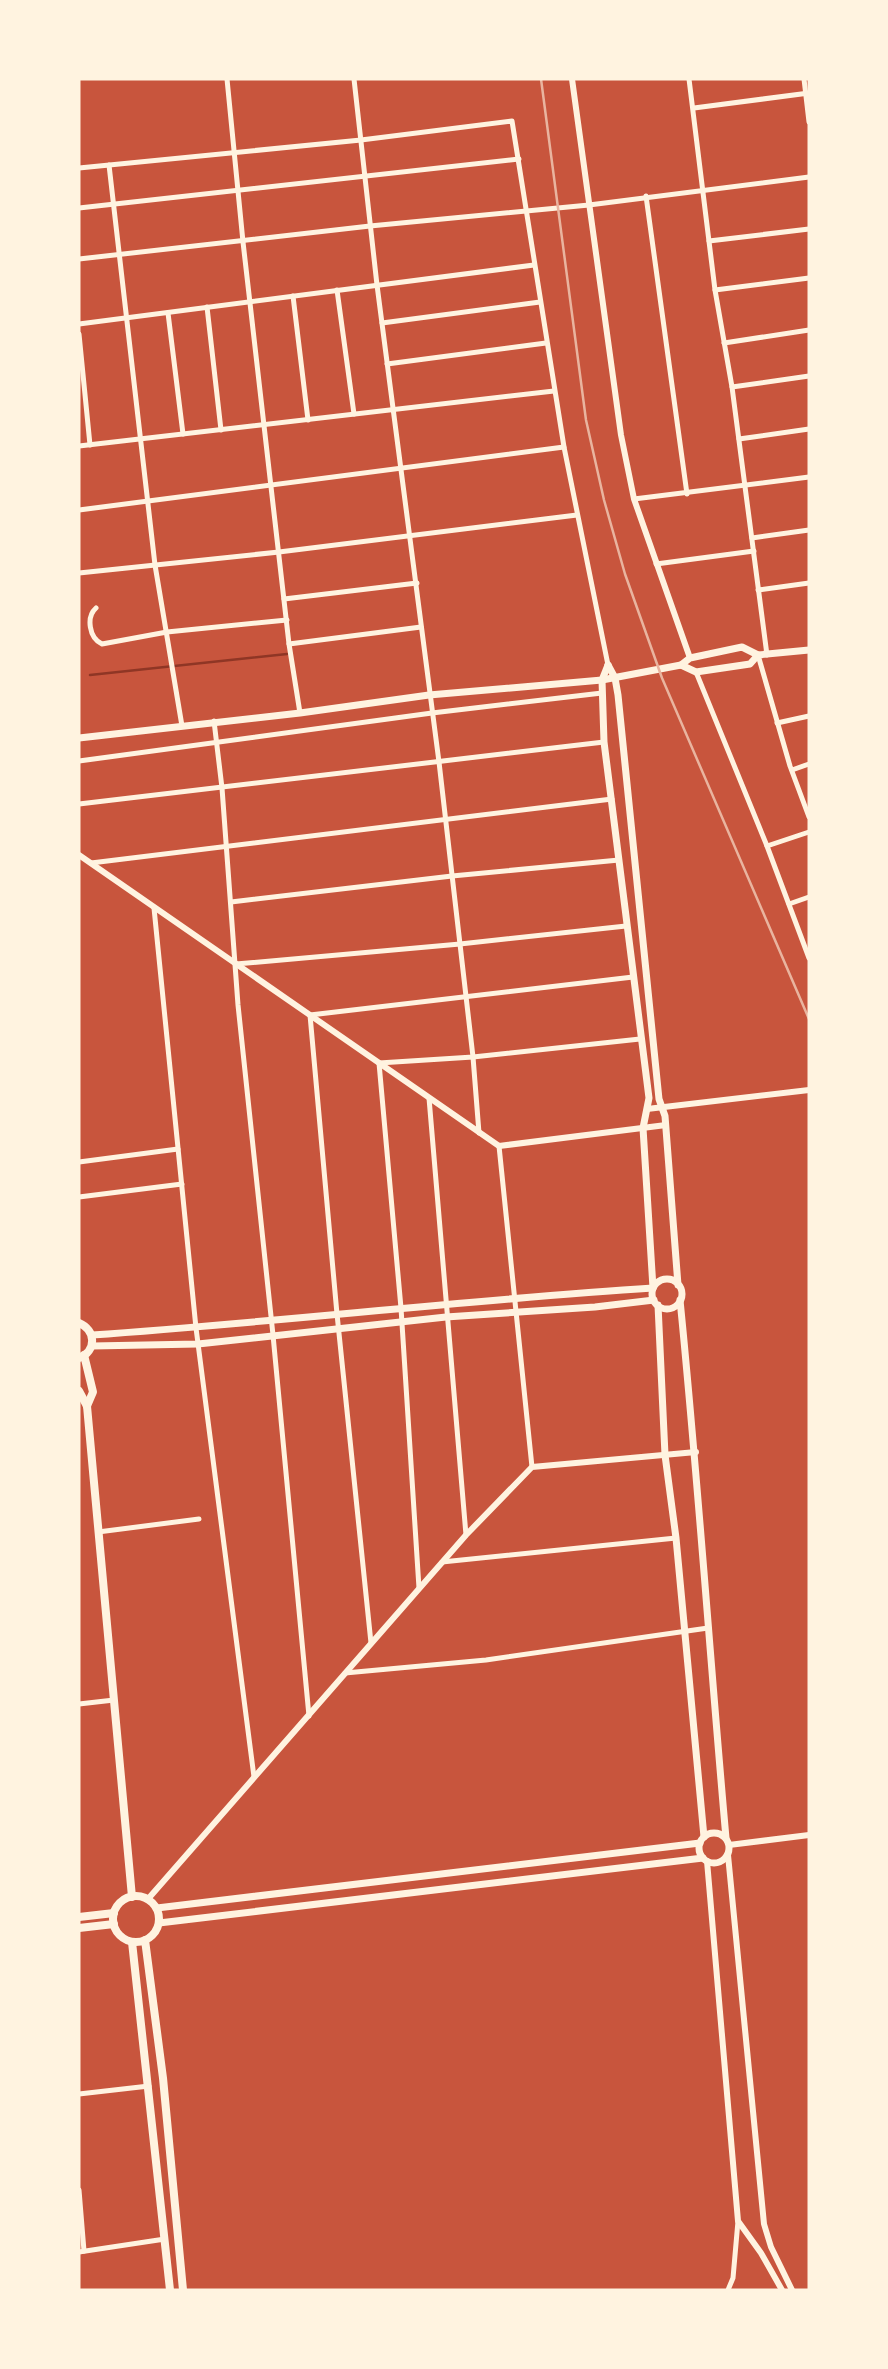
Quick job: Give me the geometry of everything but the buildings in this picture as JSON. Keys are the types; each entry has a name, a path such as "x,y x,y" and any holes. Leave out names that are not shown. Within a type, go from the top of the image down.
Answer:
{"main road":[{"path":"79,737 300,713 429,695 602,680 681,665 690,658 742,648 758,655 809,650"},
{"path":"681,665 696,672 750,664 758,655"},
{"path":"159,1923 705,1860 716,1863 728,1855 666,1125 659,1099 615,678 608,665"},
{"path":"608,665 602,680 604,741 649,1098 643,1128 653,1288 702,1840 699,1851 705,1860"},
{"path":"92,1335 196,1328 514,1297 653,1288 665,1280 678,1285"},
{"path":"92,1346 198,1343 515,1312 656,1303 669,1308 680,1300"},
{"path":"79,1323 85,1325 92,1335 92,1346 82,1357 93,1392 87,1406"},
{"path":"79,1391 87,1406 132,1897"},
{"path":"157,1908 702,1840 708,1834 718,1833 728,1842"},
{"path":"132,1897 148,1899 157,1908 159,1923 152,1937 132,1942 120,1935 114,1924 114,1913 120,1902 132,1897"},
{"path":"79,1917 114,1913"},
{"path":"79,1928 114,1924"},
{"path":"145,1940 163,2078 183,2290"},
{"path":"132,1942 170,2290"}],"street":[{"path":"227,79 289,644 300,713"},
{"path":"354,79 377,285 439,762 473,1057 479,1133"},
{"path":"572,79 621,435 634,499 690,658"},
{"path":"689,79 715,290 732,387 767,655"},
{"path":"804,79 809,122"},
{"path":"694,108 807,93"},
{"path":"79,168 361,140 512,121 554,391 608,665"},
{"path":"79,208 519,159"},
{"path":"109,165 155,565 182,726"},
{"path":"79,259 370,226 589,205 809,177"},
{"path":"646,197 687,494"},
{"path":"709,241 809,229"},
{"path":"79,324 534,265"},
{"path":"715,290 809,278"},
{"path":"337,290 354,414"},
{"path":"293,296 308,420"},
{"path":"382,323 540,302"},
{"path":"207,307 221,430"},
{"path":"168,313 183,434"},
{"path":"724,343 809,330"},
{"path":"79,334 90,445"},
{"path":"387,363 546,343"},
{"path":"732,387 809,376"},
{"path":"79,446 554,391"},
{"path":"739,439 809,429"},
{"path":"79,510 564,447"},
{"path":"634,499 809,477"},
{"path":"79,573 279,552 577,515"},
{"path":"752,538 809,530"},
{"path":"656,564 754,551"},
{"path":"285,599 417,583"},
{"path":"758,590 809,583"},
{"path":"96,608 91,616 92,634 97,642 102,644 167,632 287,620"},
{"path":"289,644 421,627"},
{"path":"758,655 777,723 809,817"},
{"path":"696,672 808,954"},
{"path":"79,761 602,693"},
{"path":"777,723 809,716"},
{"path":"214,721 309,1716"},
{"path":"79,804 604,741"},
{"path":"792,770 809,764"},
{"path":"90,863 612,799"},
{"path":"766,846 809,832"},
{"path":"79,855 499,1146 666,1125"},
{"path":"231,902 619,860"},
{"path":"789,904 809,897"},
{"path":"154,908 196,1328 255,1777"},
{"path":"236,964 626,926"},
{"path":"310,1015 633,977"},
{"path":"310,1015 371,1643"},
{"path":"379,1063 473,1057 640,1039"},
{"path":"379,1063 401,1308 419,1588"},
{"path":"647,1108 809,1090"},
{"path":"429,1098 466,1535"},
{"path":"499,1146 533,1467"},
{"path":"79,1162 178,1149"},
{"path":"79,1197 182,1184"},
{"path":"79,1317 79,1323"},
{"path":"148,1899 466,1535 533,1467 695,1452"},
{"path":"98,1532 199,1520"},
{"path":"442,1562 676,1538"},
{"path":"345,1673 486,1660 708,1628"},
{"path":"79,1704 115,1700"},
{"path":"728,1842 809,1835"},
{"path":"728,1855 764,2224 771,2247 792,2290"},
{"path":"705,1860 738,2221 733,2278 728,2290"},
{"path":"79,2094 149,2086"},
{"path":"79,2190 81,2251 165,2239"},
{"path":"738,2221 761,2253 782,2290"}],"waterway":[{"path":"90,675 287,654"}],"railway":[{"path":"541,79 586,420 604,500 625,574 662,678 809,1019"}]}
